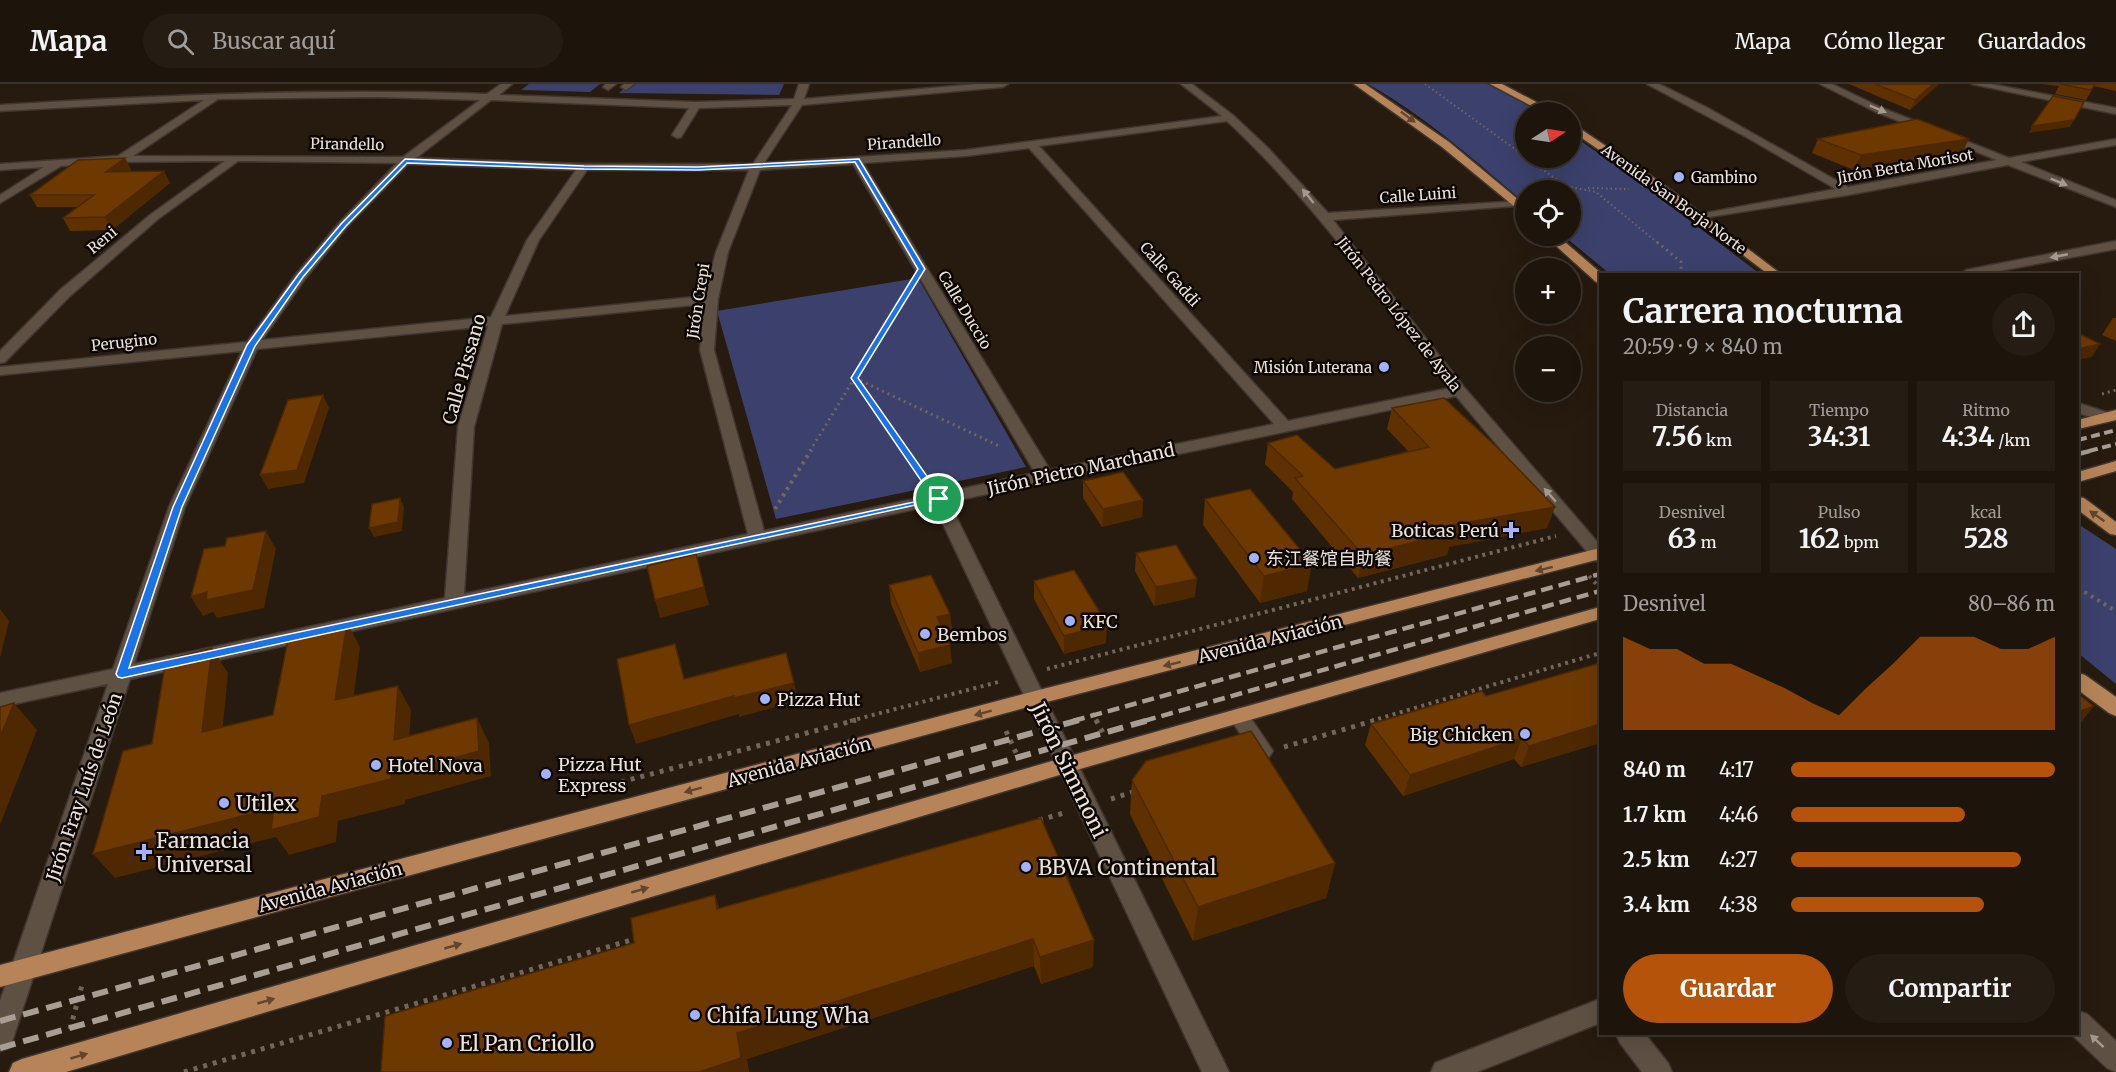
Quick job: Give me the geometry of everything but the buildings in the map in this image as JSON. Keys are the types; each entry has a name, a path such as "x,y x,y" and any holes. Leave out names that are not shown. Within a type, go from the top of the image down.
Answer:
{"main road":[{"path":"1359,84 1389,103 1466,160 1515,203"},
{"path":"1495,84 1530,102"},
{"name":"Avenida San Borja Norte","path":"1581,133 1663,189 1774,273"},
{"path":"1562,246 1599,278"},
{"path":"2079,425 2112,416"},
{"path":"2079,477 2116,466"},
{"path":"2079,503 2116,530"},
{"name":"Avenida Aviación","path":"0,976 1035,698 1599,555"},
{"path":"22,1072 1066,765 1599,613"},
{"path":"2079,681 2116,708"}],"street":[{"path":"121,159 216,97 232,84"},
{"name":"Jirón Fray Luís de León","path":"0,1039 177,507 251,345 329,242 405,161 507,84"},
{"name":"Jirón Crepi","path":"757,537 707,350 711,299 722,252 756,167 798,103 804,84"},
{"path":"0,108 216,97 380,94 696,105 798,103 919,94 1003,84"},
{"name":"Jirón Pedro López de Ayala","path":"1186,84 1231,118 1302,189 1459,391 1599,554"},
{"path":"1652,84 1699,106 1848,192"},
{"path":"1825,84 1879,110 2116,204"},
{"path":"1977,84 2116,111"},
{"path":"677,135 696,105"},
{"name":"Pirandello","path":"0,167 121,159 236,158 584,167 756,167 966,153 1231,118"},
{"name":"Jirón Berta Morisot","path":"1700,217 2116,142"},
{"name":"Calle Gaddi","path":"1032,145 1284,426"},
{"name":"Reni","path":"0,359 65,293 154,217 236,158"},
{"name":"Calle Duccio","path":"856,160 1041,470"},
{"path":"0,200 60,162"},
{"name":"Calle Pissano","path":"454,603 466,426 496,322 533,240 584,167"},
{"name":"Calle Luini","path":"1324,217 1515,203"},
{"path":"1970,273 2116,245"},
{"name":"Perugino","path":"0,371 711,299"},
{"name":"Jirón Pietro Marchand","path":"0,700 939,499 1041,470 1284,426 1459,391"},
{"path":"2079,408 2112,416"},
{"name":"Jirón Simmoni","path":"939,499 1216,1072"},
{"path":"1239,716 1276,773"},
{"path":"1444,1072 1599,1011"},
{"path":"2079,1024 2116,1059"},
{"path":"1630,1035 1659,1072"}],"path":[{"path":"1425,84 1515,149"},
{"path":"1541,168 1558,180"},
{"path":"1581,188 1663,189"},
{"path":"1581,188 1596,192 1681,262 1680,273"},
{"path":"757,537 921,269"},
{"path":"855,378 1041,470"},
{"path":"855,378 939,499"},
{"path":"1586,573 1599,587"},
{"path":"2079,589 2116,610"},
{"path":"1263,753 1599,653"},
{"path":"1092,713 1104,736"},
{"path":"1006,731 1019,760"},
{"path":"1029,823 1142,789"},
{"path":"184,1072 641,937"},
{"path":"70,1029 82,985"}],"shaded area":[{"path":"529,84 600,84 590,92 521,90"},
{"path":"629,84 784,84 779,95 619,93"},
{"path":"1368,84 1487,84 1521,102 1515,102 1515,168 1581,168 1581,141 1759,273 1609,273 1576,246 1581,246 1581,180 1515,180 1515,194 1469,155 1410,110"},
{"path":"918,278 1026,467 776,519 717,311"},
{"path":"2079,525 2116,549 2116,684 2079,654"}],"railway":[{"path":"2079,440 2116,430"},
{"path":"2089,451 2116,444"},
{"path":"2079,454 2094,450"},
{"path":"1073,721 1599,574"},
{"path":"1144,721 1599,591"},
{"path":"0,1021 1079,720"},
{"path":"0,1048 1149,720"}],"place":[{"name":"Gambino","path":"1679,177"},
{"name":"Misión Luterana","path":"1384,367"},
{"name":"Boticas Perú","path":"1511,530"},
{"name":"东江餐馆自助餐","path":"1254,558"},
{"name":"KFC","path":"1070,621"},
{"name":"Bembos","path":"925,634"},
{"name":"Pizza Hut","path":"765,699"},
{"name":"Big Chicken","path":"1525,734"},
{"name":"Hotel Nova","path":"376,765"},
{"name":"Pizza Hut Express","path":"546,774"},
{"name":"Utilex","path":"224,803"},
{"name":"Farmacia Universal","path":"144,852"},
{"name":"BBVA Continental","path":"1026,867"},
{"name":"Chifa Lung Wha","path":"695,1015"},
{"name":"El Pan Criollo","path":"447,1043"}],"route":[{"path":"856,160 921,269 855,378 939,499 757,537 122,674 177,507 251,345 301,276 343,225 405,161 698,168 756,167 856,160"}]}
